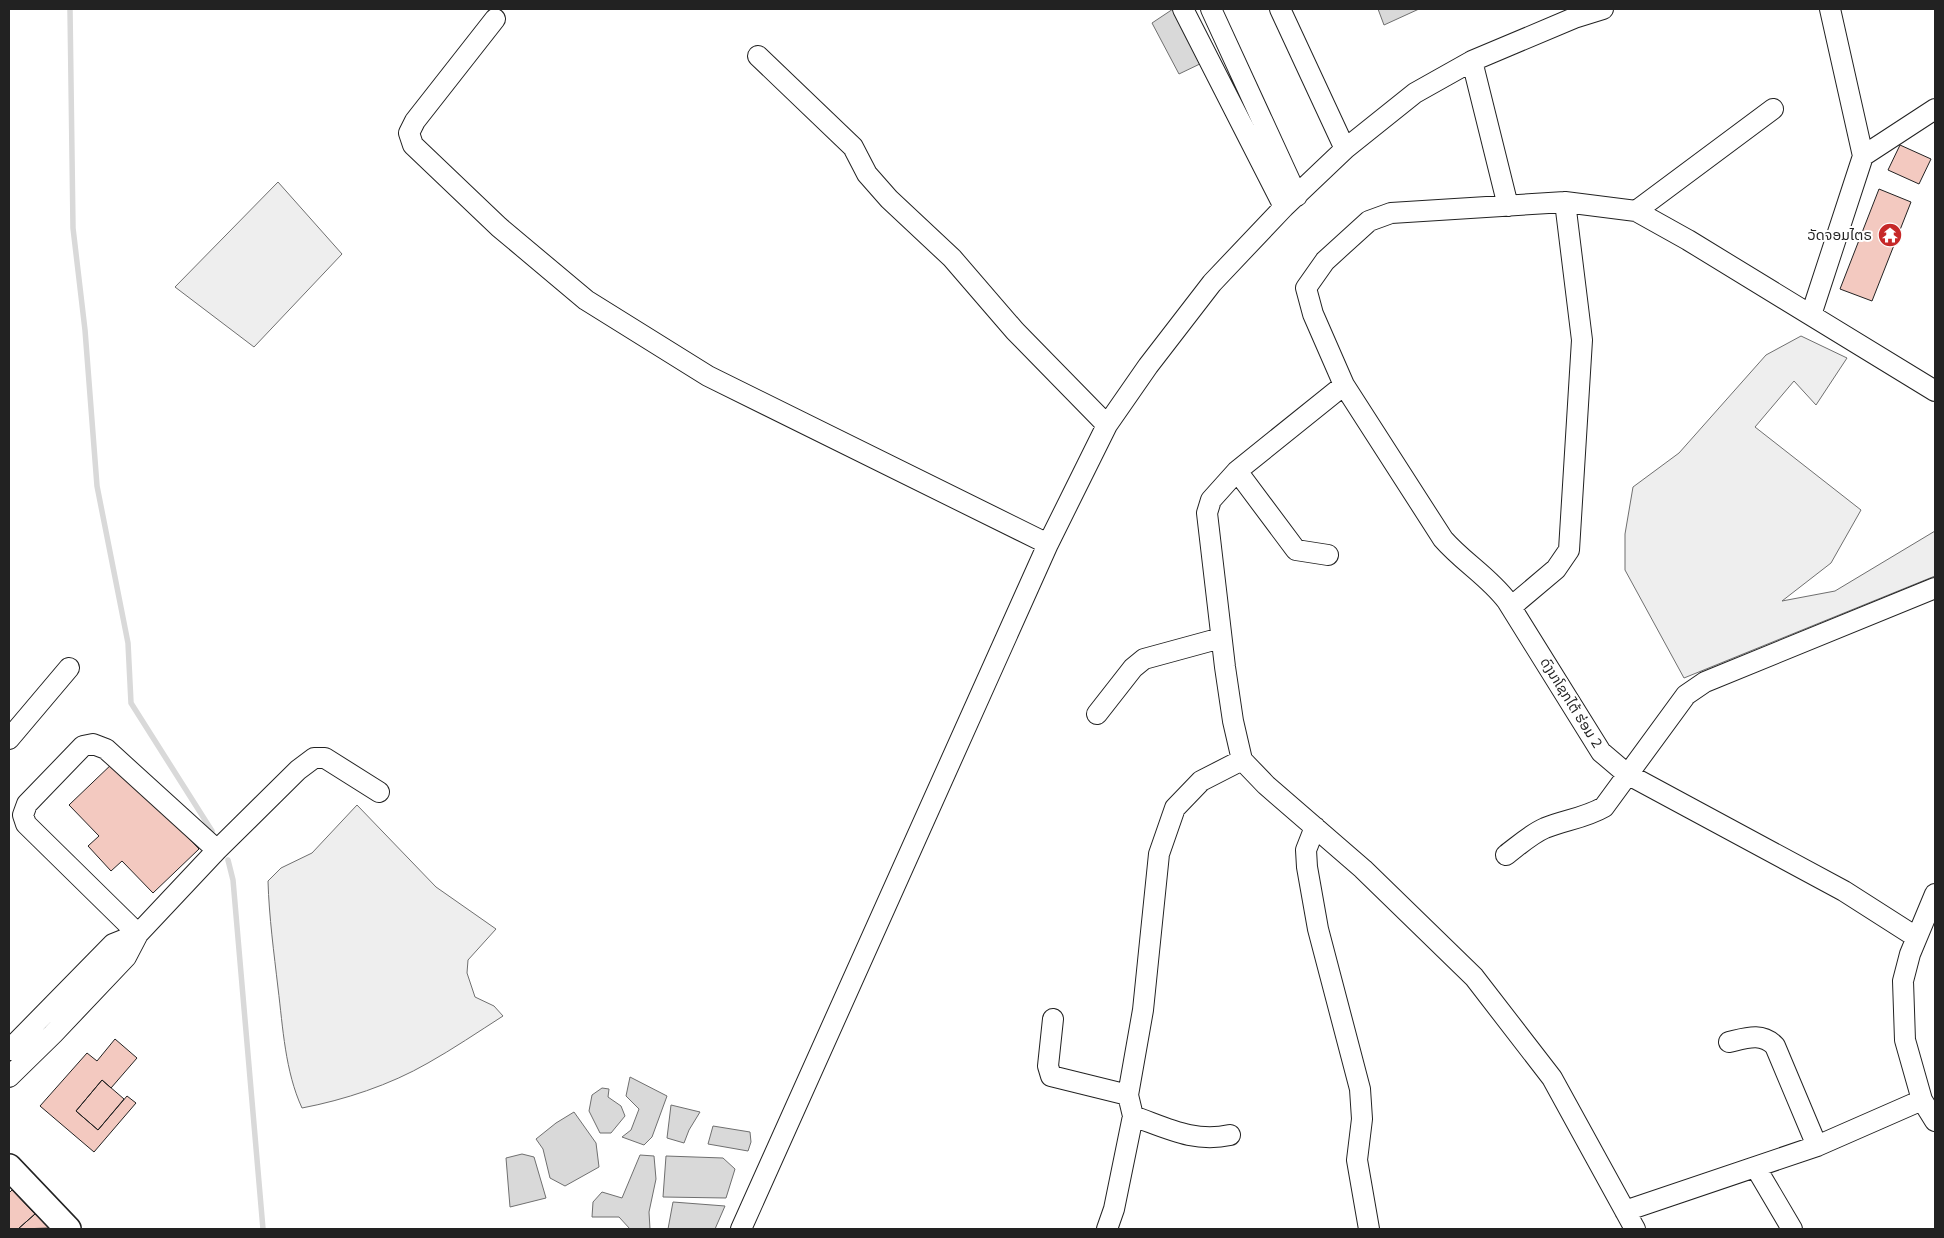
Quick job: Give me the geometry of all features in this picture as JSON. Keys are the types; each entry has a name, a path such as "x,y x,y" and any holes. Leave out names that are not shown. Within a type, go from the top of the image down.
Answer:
{"main road":[{"path":"9,1167 68,1229"}],"street":[{"path":"1183,9 1291,201"},
{"path":"1211,9 1291,201"},
{"path":"1280,9 1345,149"},
{"path":"741,1229 1048,544 1108,425 1148,366 1212,282 1291,201 1345,149 1415,94 1472,61 1572,13 1603,9"},
{"path":"1811,315 1863,156 1830,9"},
{"path":"495,19 415,121 409,133 413,145 499,228 586,300 708,376 1048,544"},
{"path":"758,56 853,147 867,174 888,199 952,258 1014,331 1108,425"},
{"path":"1472,61 1508,206 1565,202 1636,211 1935,391"},
{"path":"1636,211 1773,109"},
{"path":"1863,156 1935,109"},
{"path":"1511,607 1556,569 1569,550 1582,340 1565,202"},
{"name":"ດົງນາໂຊກໄຕ້ ຮ່ອມ 2","path":"1508,206 1391,213 1369,221 1325,261 1306,288 1314,314 1344,385 1443,539 1458,556 1495,586 1511,607 1601,752 1627,774 1844,891 1916,937"},
{"path":"1344,385 1236,471 1211,500 1207,513 1221,638 1233,721 1242,760 1266,785 1363,869 1474,977 1552,1078 1635,1229"},
{"path":"1236,471 1296,550 1328,555"},
{"path":"1506,855 1532,835 1545,828 1590,815 1604,807 1686,695 1704,682 1935,588"},
{"path":"1096,714 1133,668 1144,659 1221,638"},
{"path":"9,739 70,668"},
{"path":"138,934 26,824 23,815 27,804 83,746 93,744 106,749 217,850"},
{"path":"9,1077 126,957 138,934 217,850 298,770 314,758 325,758 379,792"},
{"path":"1107,1229 1114,1209 1133,1116 1128,1095 1143,1010 1159,854 1175,808 1201,781 1242,760"},
{"path":"1315,827 1306,850 1307,867 1318,928 1360,1089 1362,1119 1357,1160 1369,1229"},
{"path":"1935,894 1916,937 1903,981 1905,1040 1922,1100 1935,1121"},
{"path":"9,1050 113,944 138,934"},
{"path":"1053,1019 1048,1066 1051,1076 1128,1095"},
{"path":"9,1027 33,1026 53,1034"},
{"path":"1729,1042 1752,1037 1770,1040 1775,1046 1817,1146"},
{"path":"1625,1211 1817,1146 1922,1100"},
{"path":"1133,1116 1193,1137 1214,1138 1230,1135"},
{"path":"1756,1168 1792,1229"}],"shaded area":[{"path":"1175,9 1204,62 1179,74 1152,23"},
{"path":"1378,9 1419,9 1384,25"},
{"path":"278,182 342,254 254,347 175,287"},
{"path":"1801,336 1847,358 1816,405 1794,381 1755,427 1861,510 1831,563 1782,601 1835,591 1935,531 1935,576 1684,678 1625,570 1625,534 1633,487 1679,453 1766,355"},
{"path":"357,805 436,887 496,929 468,960 467,973 475,997 494,1006 503,1016 437,1058 383,1085 334,1101 302,1108 288,1064 269,908 268,881 281,868 312,853"},
{"path":"630,1077 667,1096 652,1137 644,1145 622,1137 631,1130 639,1109 626,1096"},
{"path":"602,1088 609,1089 608,1097 621,1106 625,1116 611,1133 600,1133 589,1111 592,1095"},
{"path":"671,1105 700,1112 689,1130 684,1143 667,1138"},
{"path":"574,1112 596,1143 599,1167 565,1186 550,1178 543,1149 536,1139"},
{"path":"713,1126 750,1132 751,1142 748,1151 708,1144"},
{"path":"522,1154 534,1157 546,1198 510,1207 506,1158"},
{"path":"640,1155 654,1156 656,1179 649,1212 650,1229 630,1229 619,1217 592,1217 593,1202 602,1192 622,1198"},
{"path":"666,1156 723,1158 735,1169 726,1198 663,1197"},
{"path":"673,1202 725,1206 715,1229 668,1229"}],"building":[{"path":"1900,145 1931,159 1919,184 1888,170"},
{"path":"1879,189 1911,202 1872,301 1840,289"},
{"path":"115,761 199,849 153,893 122,861 111,871 88,846 99,836 69,805"},
{"path":"115,1039 137,1058 111,1088 102,1080 76,1111 98,1130 127,1096 136,1103 94,1152 40,1106 87,1053 97,1061"},
{"path":"102,1080 124,1099 98,1130 76,1111"},
{"path":"12,1190 35,1214 18,1229 9,1229 9,1193"},
{"path":"35,1214 51,1228 18,1229"}],"waterway":[{"path":"70,9 73,228 85,330 97,486 128,643 131,703 212,831"},
{"path":"228,860 233,880 263,1229"}],"place":[{"name":"ວັດຈອມໄຕຣ","path":"1890,235"}]}
